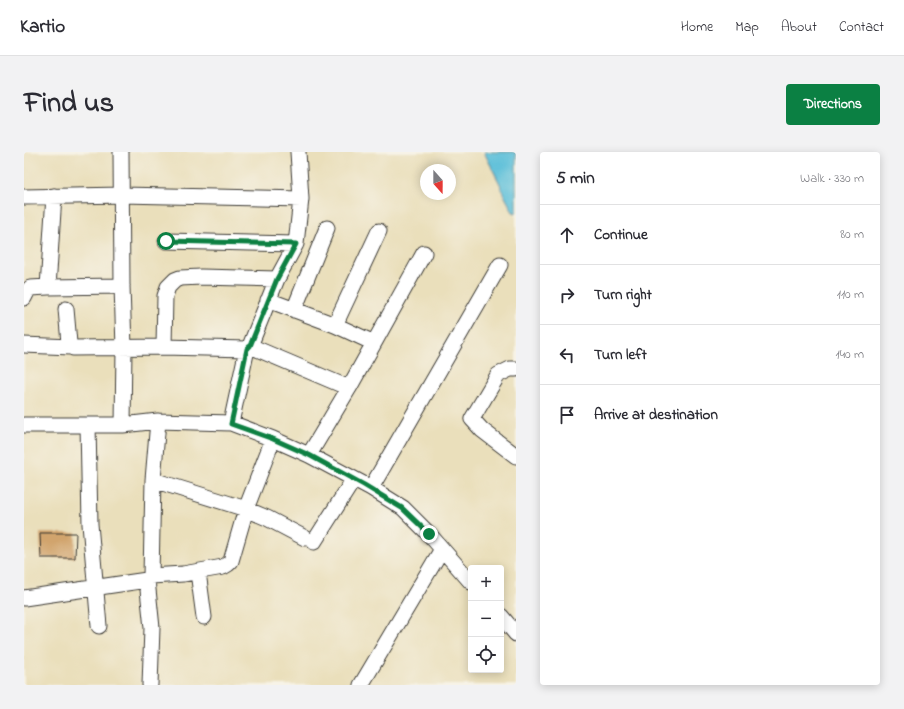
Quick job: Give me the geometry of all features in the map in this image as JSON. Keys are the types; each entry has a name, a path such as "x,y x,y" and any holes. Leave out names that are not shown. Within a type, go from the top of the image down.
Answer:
{"street":[{"path":"122,152 122,286 124,348 123,425"},
{"path":"231,424 248,348 277,279 296,244 301,199 298,152"},
{"path":"24,197 122,195 301,199"},
{"path":"48,287 54,196"},
{"path":"294,310 327,228"},
{"path":"335,325 379,231"},
{"path":"166,241 296,244"},
{"path":"309,455 349,388 424,253"},
{"path":"371,488 500,265"},
{"path":"164,347 165,296 168,287 175,280 180,278 201,277 277,279"},
{"path":"24,298 26,292 30,288 122,286"},
{"path":"268,300 335,325 374,343"},
{"path":"66,310 69,343 71,347"},
{"path":"24,345 73,348 248,348 349,388"},
{"path":"516,369 510,369 498,375 472,419 482,430 516,456"},
{"path":"150,685 152,628 149,578 153,480 158,421"},
{"path":"24,425 123,425 158,421 231,424 273,439 309,455 371,488 402,508 429,534 468,579"},
{"path":"88,425 90,524 99,626"},
{"path":"24,598 149,578 198,572 223,567 228,564 231,561 246,510 273,439"},
{"path":"153,480 267,518 309,540 354,479"},
{"path":"361,685 442,549"},
{"path":"198,572 204,617"},
{"path":"504,620 516,634"}],"water":[{"path":"484,152 516,152 516,213 513,212 503,193"}],"building":[{"path":"40,533 76,533 75,558 41,558"}],"route":[{"path":"166,241 296,244 277,279 250,346 247,349 231,424 273,439 309,455 364,485 402,508 429,534"}]}
